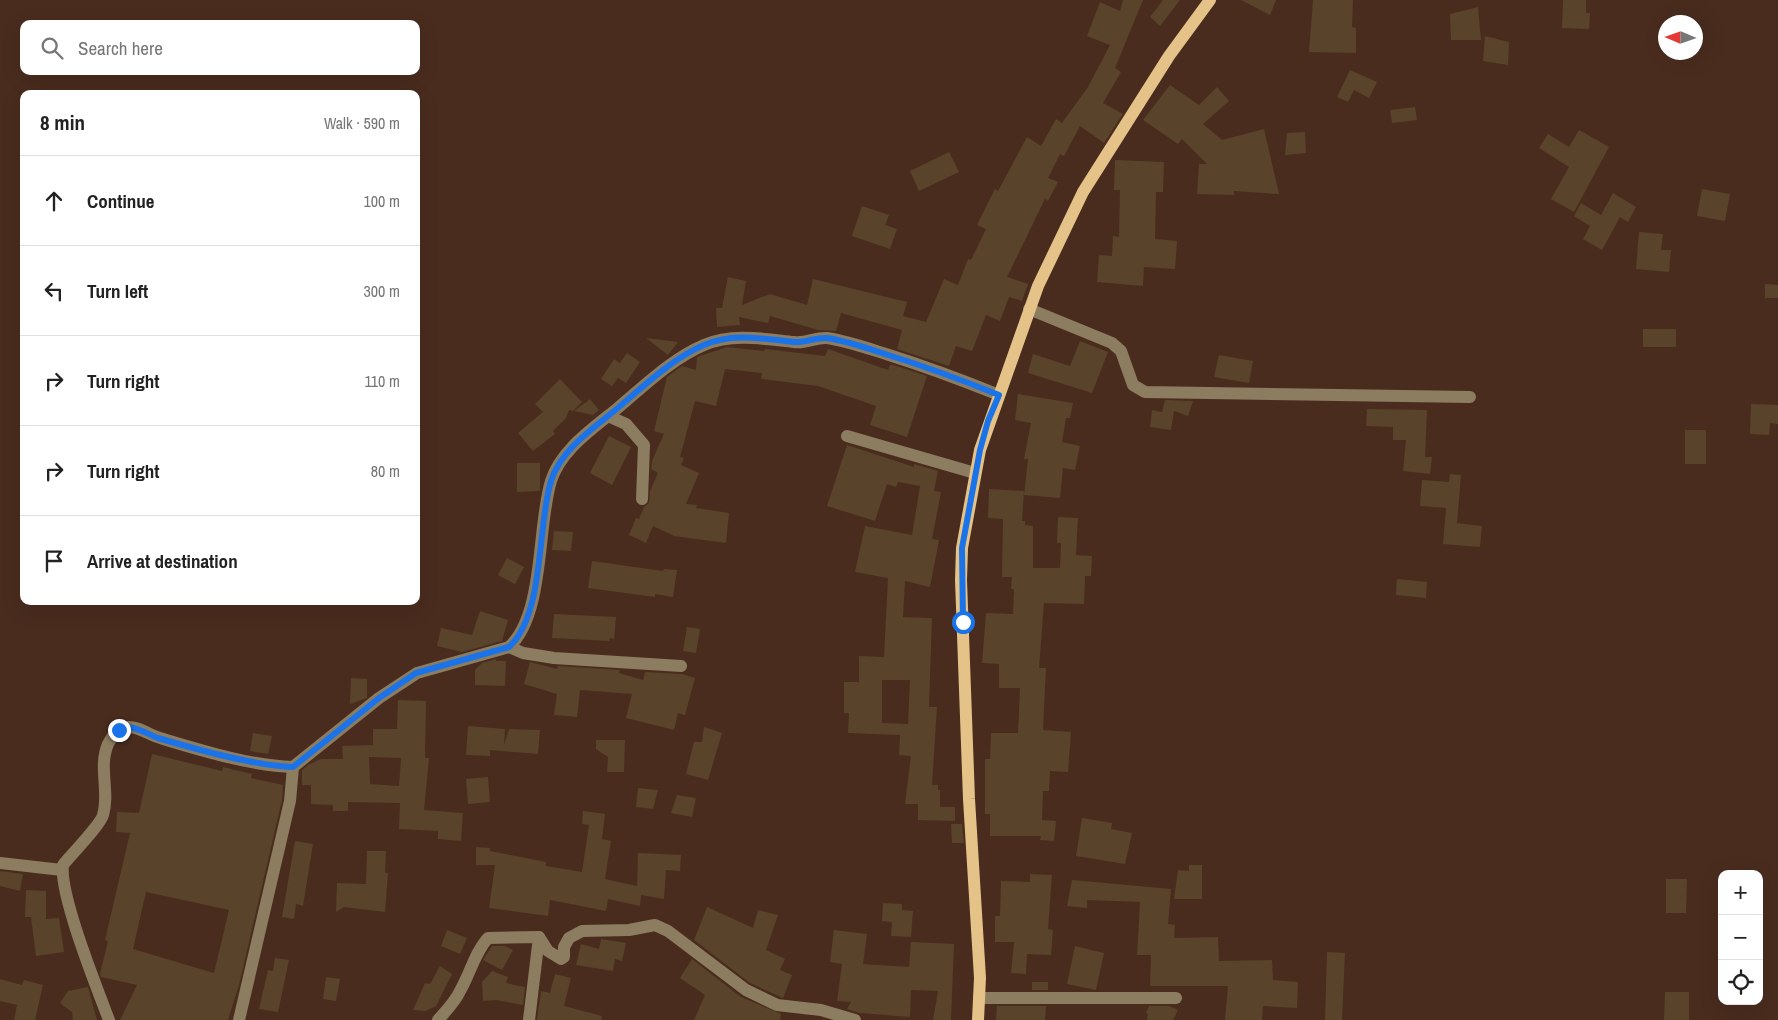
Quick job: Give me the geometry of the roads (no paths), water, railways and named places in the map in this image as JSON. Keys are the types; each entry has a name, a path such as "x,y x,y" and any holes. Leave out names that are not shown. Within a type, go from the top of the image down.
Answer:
{"main road":[{"path":"978,1020 979,998 961,580 962,548 975,473 988,421 1029,309 1060,237 1083,192 1169,56 1210,0"}],"street":[{"path":"1029,309 1112,343 1122,354 1134,385 1145,392 1470,397"},
{"path":"109,1020 69,904 62,870 77,846 103,817 105,753 113,735 124,727 134,728 158,738 238,758 277,766 293,767 379,698 416,673 509,647 517,640 524,628 533,594 550,483 563,457 652,379 704,345 725,338 755,338 797,343 826,338 856,345 935,370 999,395"},
{"path":"608,416 626,424 644,445 642,499"},
{"path":"847,436 975,473"},
{"path":"509,647 523,653 554,658 681,666"},
{"path":"239,1020 290,801 293,767"},
{"path":"0,863 62,870"},
{"path":"539,937 548,951 561,959 564,957 564,947 569,938 582,931 629,930 655,925 668,931 746,990 777,1004 820,1010 855,1020"},
{"path":"438,1020 459,994 477,958 480,947 488,938 539,937"},
{"path":"529,1020 539,937"},
{"path":"979,998 1176,998"}]}
